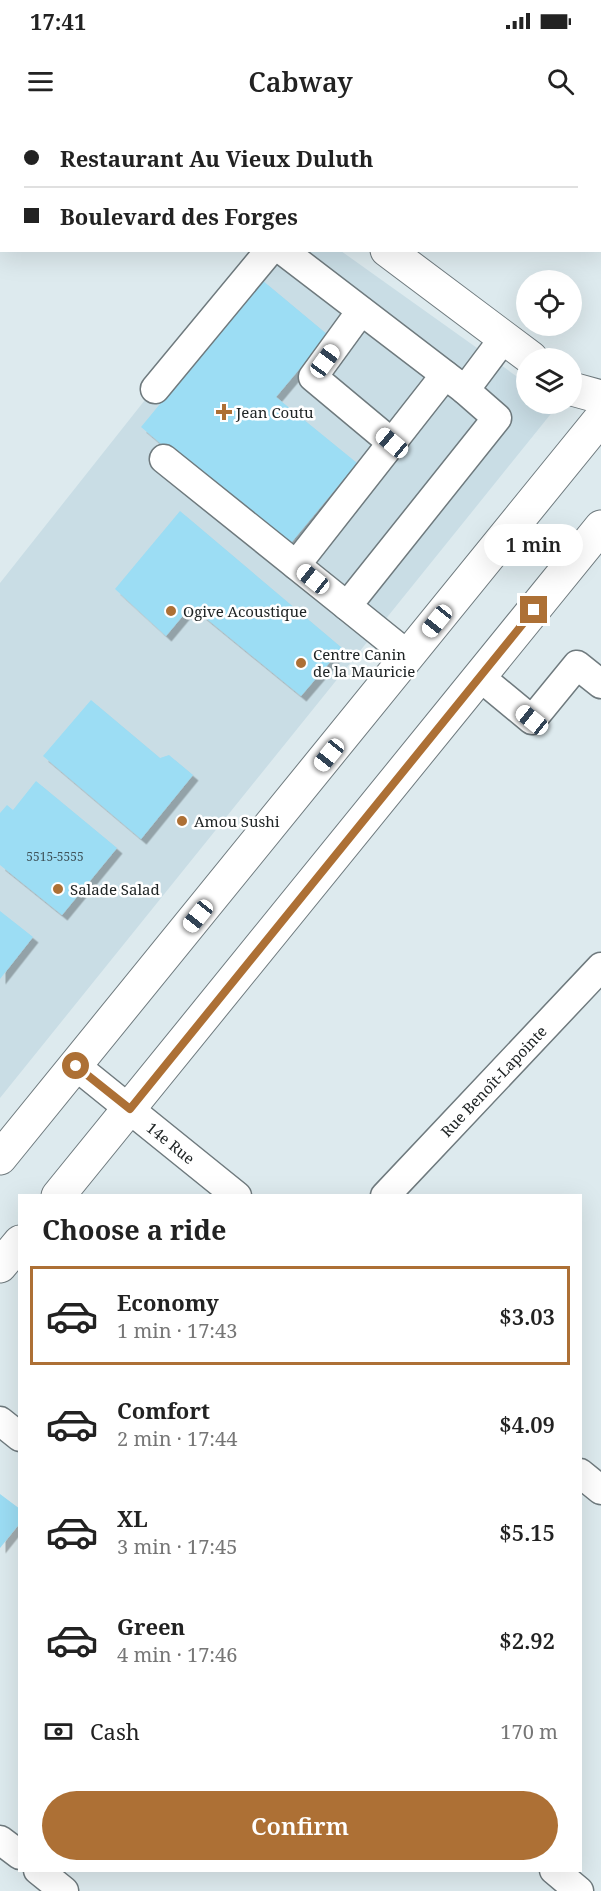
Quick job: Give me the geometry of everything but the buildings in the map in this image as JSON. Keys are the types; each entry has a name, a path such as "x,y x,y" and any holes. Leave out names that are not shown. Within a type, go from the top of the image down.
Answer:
{"main road":[{"path":"390,252 518,348"},
{"path":"582,392 601,397"},
{"path":"0,1158 601,417"},
{"path":"60,1194 601,527"},
{"path":"0,1266 18,1244"}],"street":[{"path":"155,388 268,252"},
{"path":"285,252 455,382 497,418 346,606"},
{"path":"361,311 314,377 392,443"},
{"path":"297,565 392,443 504,338"},
{"path":"164,459 409,656"},
{"path":"480,677 532,720 577,665 601,684"},
{"name":"Rue Benoît-Lapointe","path":"386,1194 601,967"},
{"name":"14e Rue","path":"76,1066 235,1194"},
{"path":"0,1421 18,1435"},
{"path":"582,1475 601,1490"},
{"path":"0,1840 18,1854"},
{"path":"40,1872 64,1891"},
{"path":"556,1872 579,1891"}],"shaded area":[{"path":"262,252 342,252 516,376 516,414 551,414 0,1098 0,583"}],"place":[{"name":"Jean Coutu","path":"224,412"},
{"name":"Ogive Acoustique","path":"171,611"},
{"name":"Centre Canin de la Mauricie","path":"301,663"},
{"name":"Amou Sushi","path":"182,821"},
{"name":"Salade Salad","path":"58,889"}],"route":[{"path":"76,1066 130,1109 534,610"}]}
